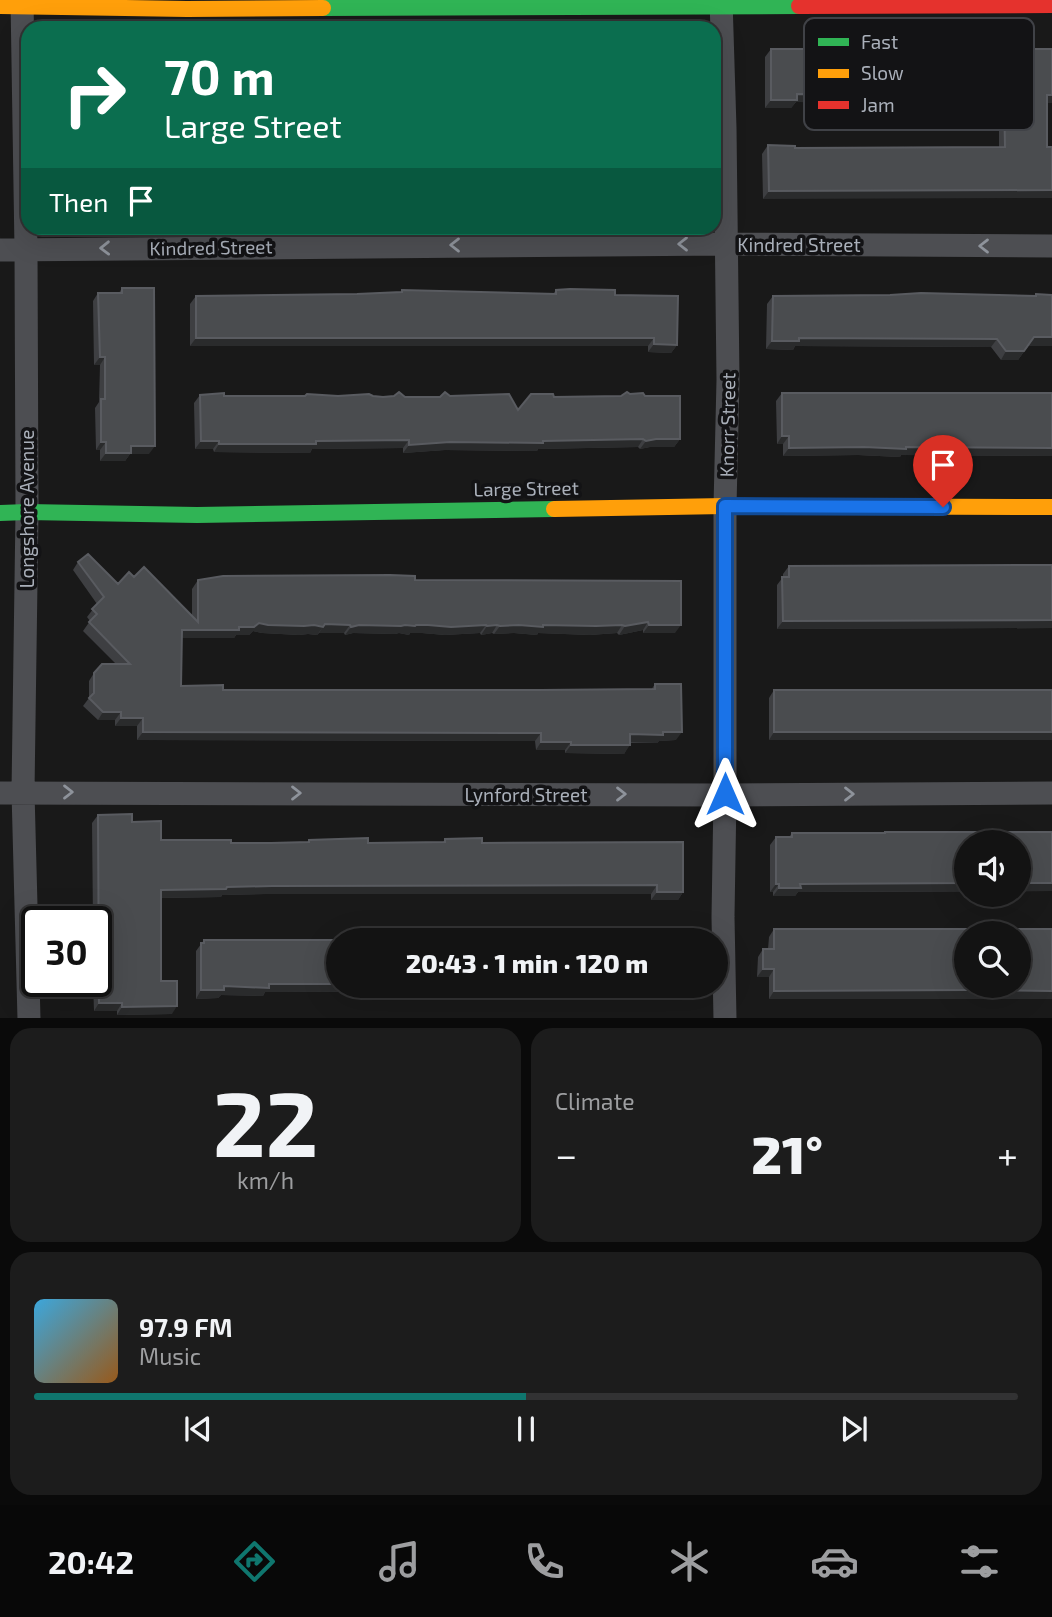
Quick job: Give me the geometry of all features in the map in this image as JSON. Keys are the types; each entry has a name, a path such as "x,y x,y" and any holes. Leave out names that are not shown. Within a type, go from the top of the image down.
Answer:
{"street":[{"path":"15,4 187,9 721,4 1052,5"},
{"name":"Longshore Avenue","path":"15,4 21,138"},
{"name":"Knorr Street","path":"721,4 728,380 723,928 725,1018"},
{"name":"Longshore Avenue","path":"25,235 27,512 23,792 29,1018"},
{"name":"Kindred Street","path":"0,250 726,244 1052,246"},
{"name":"Large Street","path":"0,513 197,515 725,506 1052,507"},
{"name":"Lynford Street","path":"0,793 1052,793"}],"building":[{"path":"771,49 804,49 804,94 797,94 797,100 771,100"},
{"path":"1034,49 1052,49 1052,95 1047,95 1047,147 1052,147 1052,190 769,191 768,145 795,148 1005,147 1005,130 1034,130"},
{"path":"122,288 154,288 155,446 131,446 131,453 106,453 106,442 101,442 105,357 100,357 98,293 122,293"},
{"path":"402,290 556,294 556,290 615,290 615,295 678,296 677,345 654,344 654,338 196,338 196,296 357,294"},
{"path":"921,293 1052,295 1052,337 1034,337 1024,351 1006,351 997,339 799,338 799,341 772,341 773,296"},
{"path":"399,392 405,397 440,397 445,392 450,396 509,394 518,410 531,394 553,394 554,397 621,396 627,392 643,393 645,396 680,396 680,439 409,445 409,440 316,441 316,444 219,444 219,441 201,441 200,395 369,394 383,397 394,396"},
{"path":"782,393 1052,393 1052,448 789,448 789,436 782,436"},
{"path":"88,554 118,584 129,572 134,577 144,567 198,622 198,580 223,576 390,575 415,576 415,580 681,581 681,625 649,625 648,622 625,626 351,627 325,624 323,627 259,623 254,627 239,627 239,630 182,630 181,686 223,685 223,690 541,690 655,689 655,684 681,684 682,732 663,732 663,735 630,734 630,745 571,745 571,742 541,742 541,733 143,732 143,718 121,718 121,712 103,712 89,698 94,693 94,673 102,664 130,664 89,622 97,614 92,609 104,597 78,562"},
{"path":"1052,565 1052,620 783,621 782,577 789,577 789,566"},
{"path":"774,690 1052,690 1052,732 774,732"},
{"path":"132,814 132,822 161,821 161,840 271,843 368,838 368,843 445,842 445,839 482,838 482,843 683,842 683,892 657,892 657,885 272,886 161,890 161,981 177,981 177,1006 122,1007 122,1003 99,1003 99,997 112,997 112,906 98,906 98,815"},
{"path":"954,832 954,883 800,884 801,888 779,888 779,884 776,884 776,837 792,837 792,833"},
{"path":"1031,832 1052,832 1052,883 1031,883"},
{"path":"774,929 954,929 954,990 774,991 774,969 763,969 763,949 774,949"},
{"path":"1031,929 1052,929 1052,991 1031,991"},
{"path":"204,940 326,940 326,984 269,984 269,988 224,986 224,990 201,990 201,943 204,943"}],"traffic: fast":[{"path":"323,8 799,6"},
{"path":"0,513 197,515 554,509"}],"traffic: slow":[{"path":"0,6 323,8"},
{"path":"554,509 725,506 1052,507"}],"traffic: jam":[{"path":"799,6 1052,5"}],"route":[{"path":"725,794 725,506 943,507"}]}
